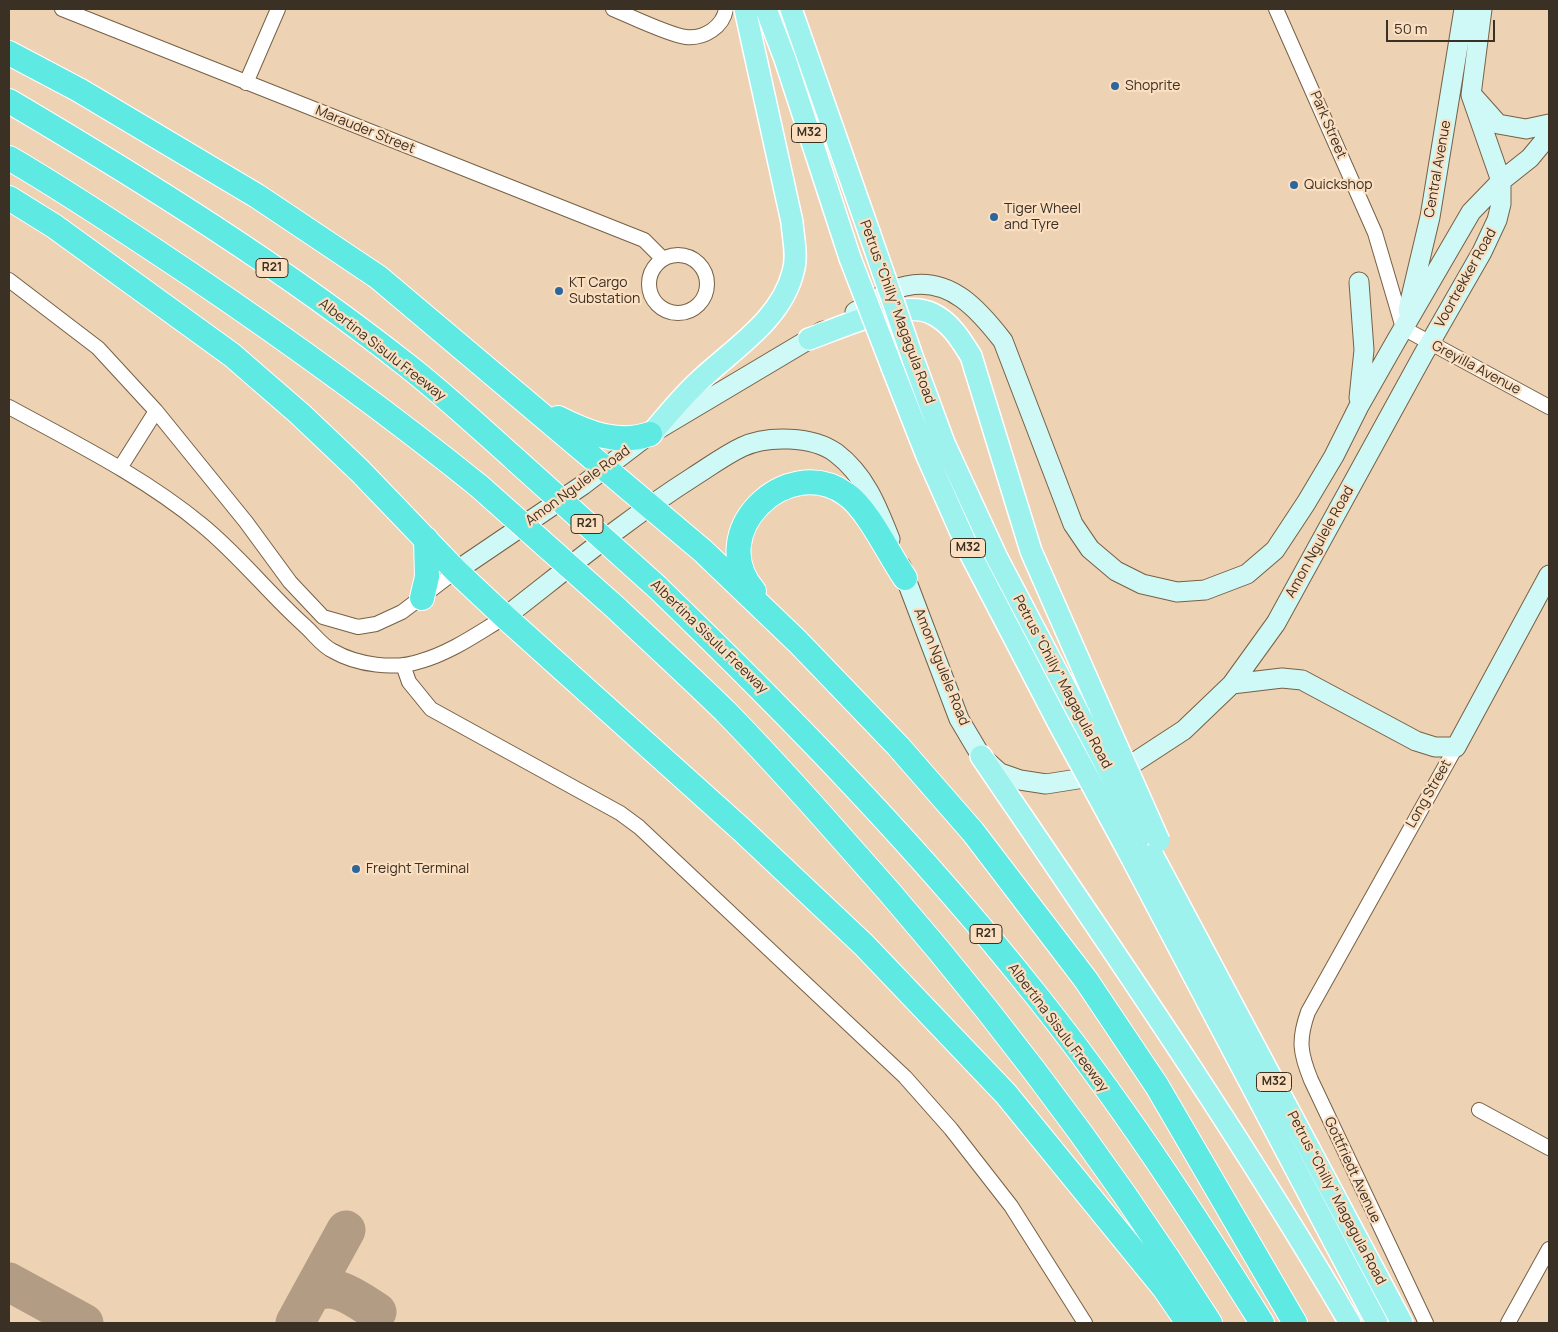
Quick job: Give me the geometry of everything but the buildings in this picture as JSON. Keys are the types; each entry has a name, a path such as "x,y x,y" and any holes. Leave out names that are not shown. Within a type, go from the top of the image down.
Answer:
{"highway":[{"path":"9,53 79,90 257,196 378,277 534,406 566,436 703,551 798,642 898,746 973,832 1086,980 1157,1086 1295,1323"},
{"name":"Albertina Sisulu Freeway","path":"9,102 104,157 282,275 409,367 518,461 658,587 848,777 998,948 1038,997 1169,1177 1262,1323"},
{"path":"9,158 70,194 255,318 372,401 479,486 616,608 726,712 897,899 996,1020 1084,1135 1158,1241 1210,1323"},
{"path":"9,198 54,226 232,355 306,420 456,571 505,617 742,830 864,945 1006,1094 1095,1201 1164,1288 1188,1323"},
{"path":"534,406 581,430 609,438 634,439 650,434"},
{"path":"798,642 750,586 739,564 739,541 743,529 750,517 770,495 799,483 815,482 831,486 847,494 871,523 905,578"},
{"path":"422,598 427,577 426,539"}],"main road":[{"path":"650,434 696,383 769,317 786,290 794,272 795,257 792,222 744,9"},
{"name":"Petrus “Chilly” Magagula Road","path":"766,9 785,59 850,258 927,456 971,555 1058,722 1144,844 1222,984 1402,1323"},
{"name":"Petrus “Chilly” Magagula Road","path":"791,9 944,443 997,558 1144,844 1377,1323"},
{"name":"Central Avenue","path":"1403,328 1430,217 1464,9"},
{"name":"Voortrekker Road","path":"1429,343 1492,233 1501,204 1501,181 1497,164 1478,120 1471,95 1482,9"},
{"path":"1471,95 1498,124 1526,129 1549,124"},
{"path":"1359,406 1471,212 1501,181 1530,158 1549,135"},
{"path":"1359,282 1364,350 1359,406"},
{"name":"Amon Ngulele Road","path":"456,571 606,468 650,434 809,338 878,298 905,286 923,284 945,288 963,298 984,317 1003,341 1074,524 1090,549 1116,570 1142,584 1177,592 1205,590 1247,574 1275,550 1334,456 1359,406"},
{"path":"809,338 882,313 909,309 932,313 953,329 971,356 1031,551 1100,708 1144,844"},
{"name":"Amon Ngulele Road","path":"505,617 648,505 742,447 775,438 804,441 835,452 857,472 874,498 959,719 981,756 1000,773 1020,780 1046,784 1084,778 1135,762 1184,730 1232,684 1276,623 1429,343"},
{"name":"Long Street","path":"1456,747 1549,575"},
{"path":"1232,684 1282,678 1302,680 1416,741 1435,747 1456,747"},
{"path":"981,756 1123,964 1258,1171 1350,1323"}],"street":[{"name":"Marauder Street","path":"62,9 644,240 662,259"},
{"path":"246,83 278,9"},
{"path":"613,9 684,37 703,35 720,25 726,9"},
{"name":"Park Street","path":"1276,9 1375,233 1403,328"},
{"path":"676,255 690,257 701,266 707,278 707,293 700,305 688,312 673,314 660,308 652,297 649,283 653,269 662,259 676,255"},
{"path":"9,280 98,348 156,411 246,522 290,582 323,617 358,628 376,624 402,612 456,571"},
{"name":"Greyilla Avenue","path":"1403,328 1549,407"},
{"path":"9,407 120,468 175,503 226,545 293,616 332,651 365,662 403,665 420,662 453,648 505,617"},
{"path":"120,468 156,411"},
{"path":"403,665 409,682 431,709 620,813 639,827 862,1035 911,1084 985,1171 1026,1228 1085,1323"},
{"name":"Long Street","path":"1308,1012 1456,747"},
{"name":"Gottfriedt Avenue","path":"1308,1012 1300,1044 1303,1061 1364,1196 1426,1323"},
{"path":"1478,1110 1549,1148"},
{"path":"1508,1323 1549,1250"}],"taxiway":[{"path":"295,1323 346,1230"},
{"path":"9,1282 84,1323"},
{"path":"311,1294 319,1290 337,1290 354,1297 377,1312"}],"place":[{"name":"Shoprite","path":"1115,86"},
{"name":"Quickshop","path":"1294,185"},
{"name":"Tiger Wheel and Tyre","path":"994,217"},
{"name":"KT Cargo Substation","path":"559,291"},
{"name":"Freight Terminal","path":"356,869"}]}
